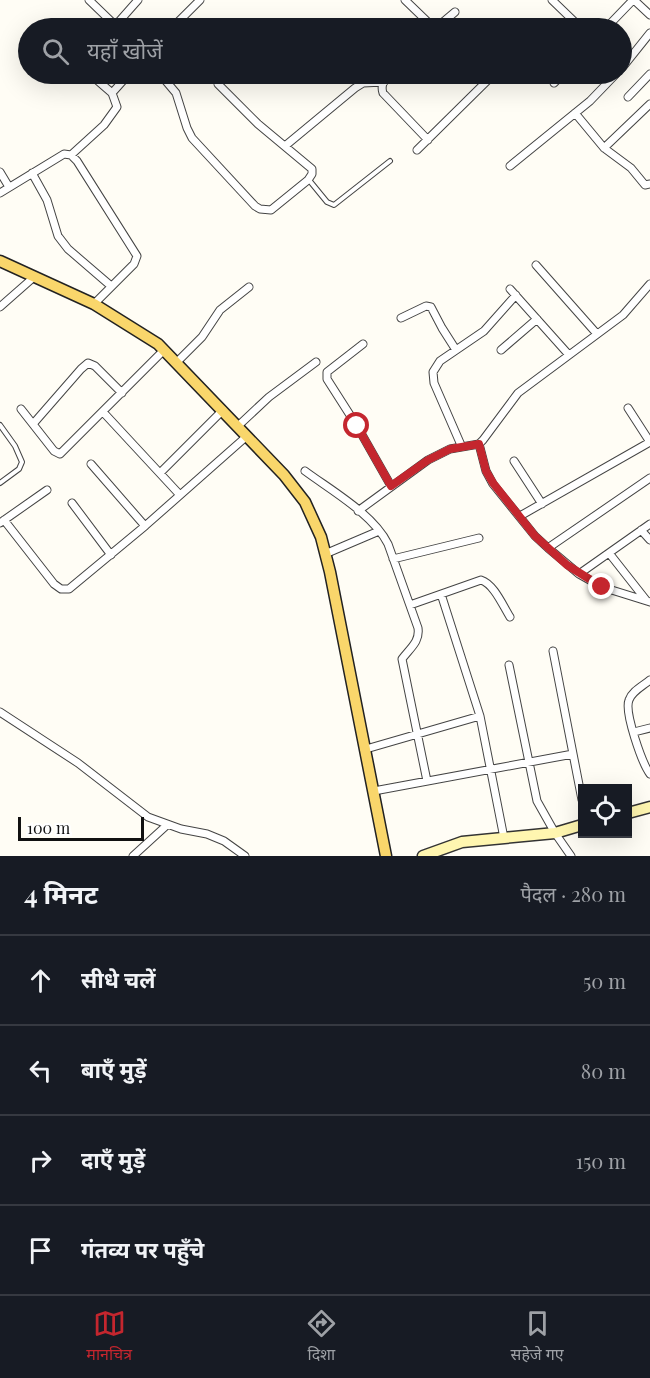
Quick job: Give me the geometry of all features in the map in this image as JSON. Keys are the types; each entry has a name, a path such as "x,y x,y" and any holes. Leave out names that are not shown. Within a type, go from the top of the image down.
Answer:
{"main road":[{"path":"0,261 94,304 158,344 248,436 284,475 304,502 321,537 325,554 386,856"}],"street":[{"path":"89,0 107,18"},
{"path":"123,18 138,0"},
{"path":"182,18 200,0"},
{"path":"552,0 571,18"},
{"path":"616,18 633,0 650,15"},
{"path":"410,2 425,18"},
{"path":"448,18 455,12"},
{"path":"632,55 650,33"},
{"path":"628,97 650,74"},
{"path":"71,155 115,112 117,102 112,93 102,84"},
{"path":"112,93 120,84"},
{"path":"168,84 176,93 192,138 255,206 263,210 271,210 308,180 312,169 258,124 218,84"},
{"path":"285,146 361,84"},
{"path":"383,84 381,88 387,99 428,140"},
{"path":"417,150 484,84"},
{"path":"510,166 590,101 606,84"},
{"path":"604,148 650,104"},
{"path":"575,113 604,148 631,168 642,183 650,184"},
{"path":"0,193 64,154 71,155 77,161 137,256 134,264 94,304"},
{"path":"0,172 9,187"},
{"path":"32,173 47,200 58,236 68,249 111,286"},
{"path":"536,265 597,334"},
{"path":"0,307 34,277"},
{"path":"358,511 428,460 450,449 479,444 518,393 623,315 650,284"},
{"path":"177,362 202,337 220,310 249,287"},
{"path":"510,289 569,355"},
{"path":"462,446 433,377 435,367 440,361 484,331 516,295"},
{"path":"401,318 426,306 431,306 456,350"},
{"path":"501,350 537,319"},
{"path":"363,344 326,375 391,486"},
{"path":"21,409 54,451 60,454 164,350"},
{"path":"238,426 269,397 316,362"},
{"path":"33,423 88,363 95,366 122,393"},
{"path":"520,516 650,442 628,408"},
{"path":"160,473 223,410"},
{"path":"103,412 180,495"},
{"path":"47,490 2,522 54,584 61,589 69,589 80,582 248,436"},
{"path":"479,444 486,471 493,483 548,548 579,574 613,592 648,601"},
{"path":"514,461 542,504"},
{"path":"91,464 145,526"},
{"path":"305,471 358,511 380,531 388,544 419,636 402,659 427,781"},
{"path":"548,548 650,478"},
{"path":"72,503 111,555"},
{"path":"579,574 650,524"},
{"path":"641,530 650,540"},
{"path":"325,554 380,531"},
{"path":"393,560 479,538"},
{"path":"609,553 648,601"},
{"path":"410,605 481,580 486,581 510,617"},
{"path":"441,594 480,716 504,838"},
{"path":"553,651 579,784"},
{"path":"509,665 537,801 571,856"},
{"path":"650,680 633,693 628,700 634,732 650,774"},
{"path":"0,712 78,763 148,817 167,825 207,834 224,841 245,856"},
{"path":"366,749 480,716"},
{"path":"634,732 650,728"},
{"path":"374,791 573,754"},
{"path":"632,812 650,807"},
{"path":"133,856 167,825"},
{"path":"423,856 462,842 555,833 578,826"}],"lane":[{"path":"308,180 327,202 334,205 390,162"},
{"path":"0,425 15,446 22,462 19,469 0,483"}],"route":[{"path":"357,426 391,486 428,460 450,449 479,444 486,471 493,483 535,536 567,565 602,587"}]}
